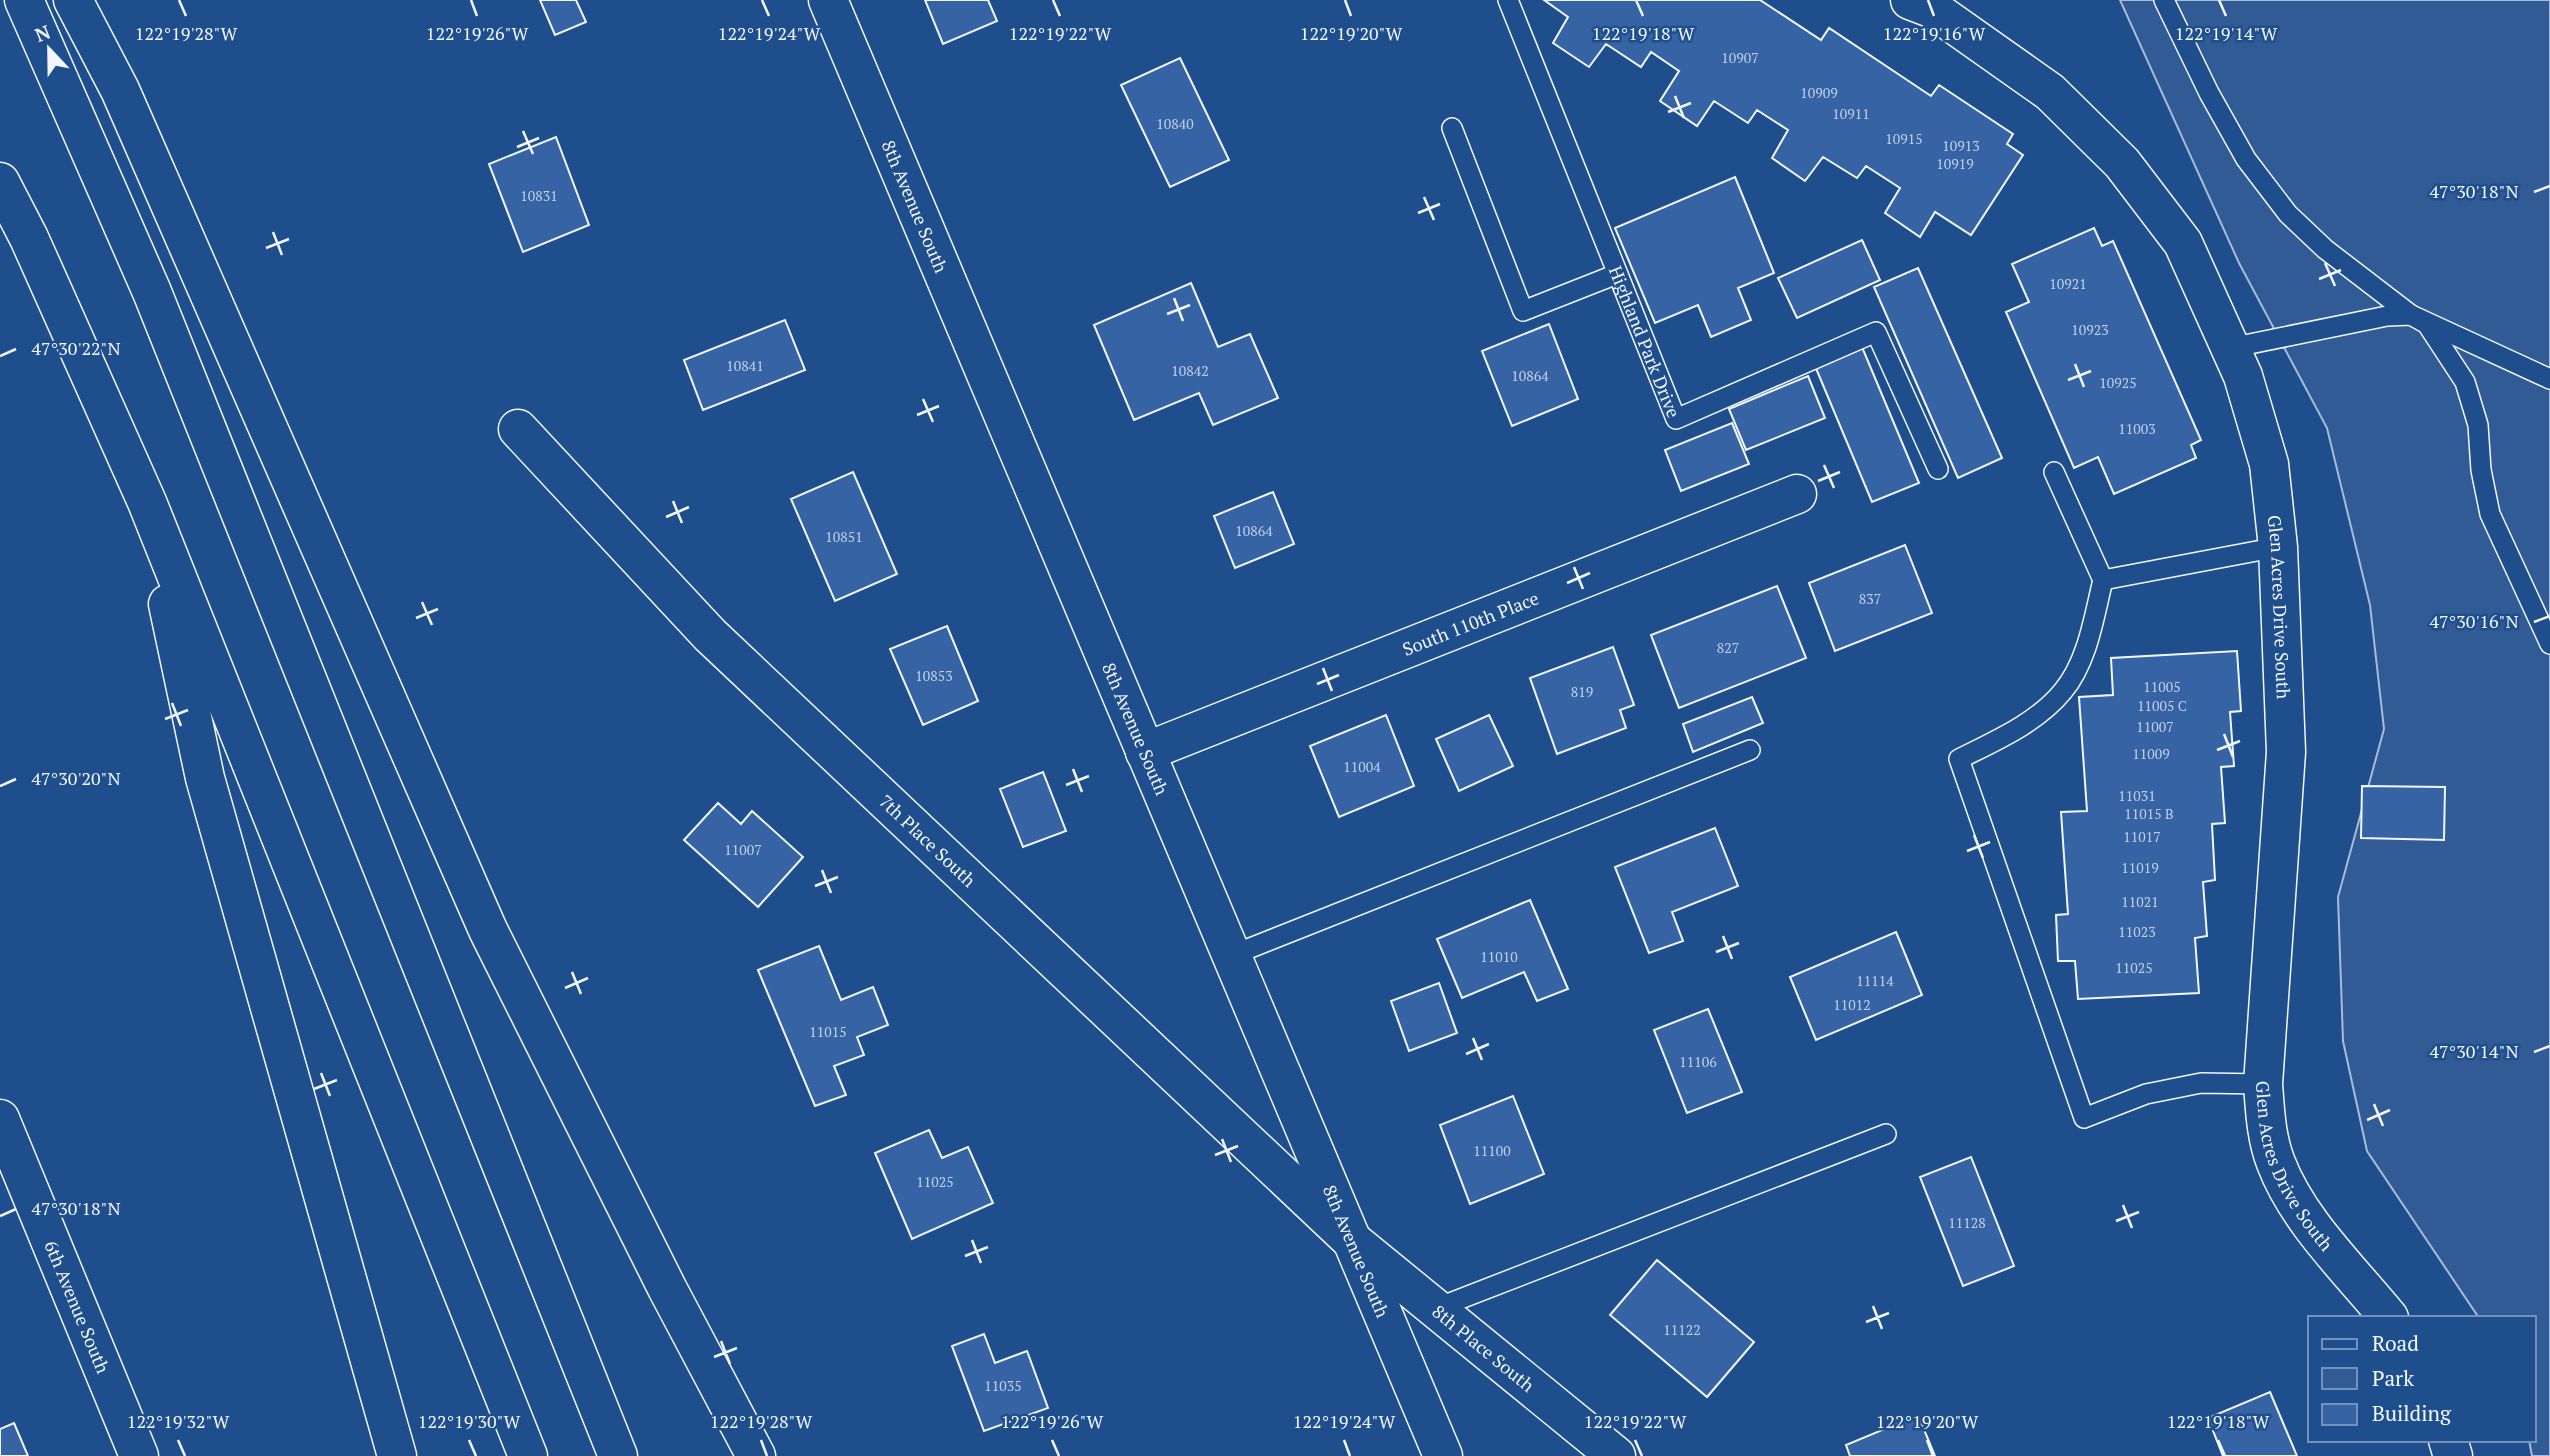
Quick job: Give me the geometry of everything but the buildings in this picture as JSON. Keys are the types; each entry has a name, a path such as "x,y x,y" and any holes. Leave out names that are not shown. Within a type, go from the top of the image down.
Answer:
{"main road":[{"path":"24,0 152,292 618,1456"},
{"path":"73,0 120,90 488,930 667,1288 756,1456"},
{"name":"8th Avenue South","path":"828,0 1443,1456"},
{"name":"Glen Acres Drive South","path":"1910,0 1931,8 2050,92 2122,163 2183,243 2243,376 2269,464 2278,547 2286,752 2263,1084 2267,1128 2274,1161 2288,1192 2387,1316"},
{"path":"0,182 29,238 147,502 528,1456"},
{"name":"7th Place South","path":"518,429 710,635 1349,1238"},
{"name":"South 110th Place","path":"1145,752 1797,494"},
{"path":"147,502 205,778 397,1456"},
{"name":"6th Avenue South","path":"0,1119 139,1456"},
{"name":"8th Place South","path":"1349,1238 1616,1456"}],"lane":[{"name":"Highland Park Drive","path":"1508,0 1676,419 1876,332 1938,468"},
{"path":"2164,0 2209,93 2246,159 2288,214 2356,274 2427,324 2465,382 2477,425 2481,470 2490,514 2550,644"},
{"path":"1452,128 1523,311 1617,274"},
{"path":"2230,348 2387,316 2411,315 2550,379"},
{"path":"2054,472 2103,580 2085,649 2063,691 2019,728 1959,759 2084,1118 2146,1094 2201,1083 2263,1084"},
{"path":"2103,580 2278,547"},
{"path":"1230,956 1750,750"},
{"path":"1437,1308 1886,1134"}],"green space":[{"path":"2120,0 2550,0 2550,1456 2532,1456 2529,1442 2536,1442 2536,1316 2478,1316 2367,1151 2343,1041 2338,897 2384,729 2370,605 2327,428 2239,263"}]}
